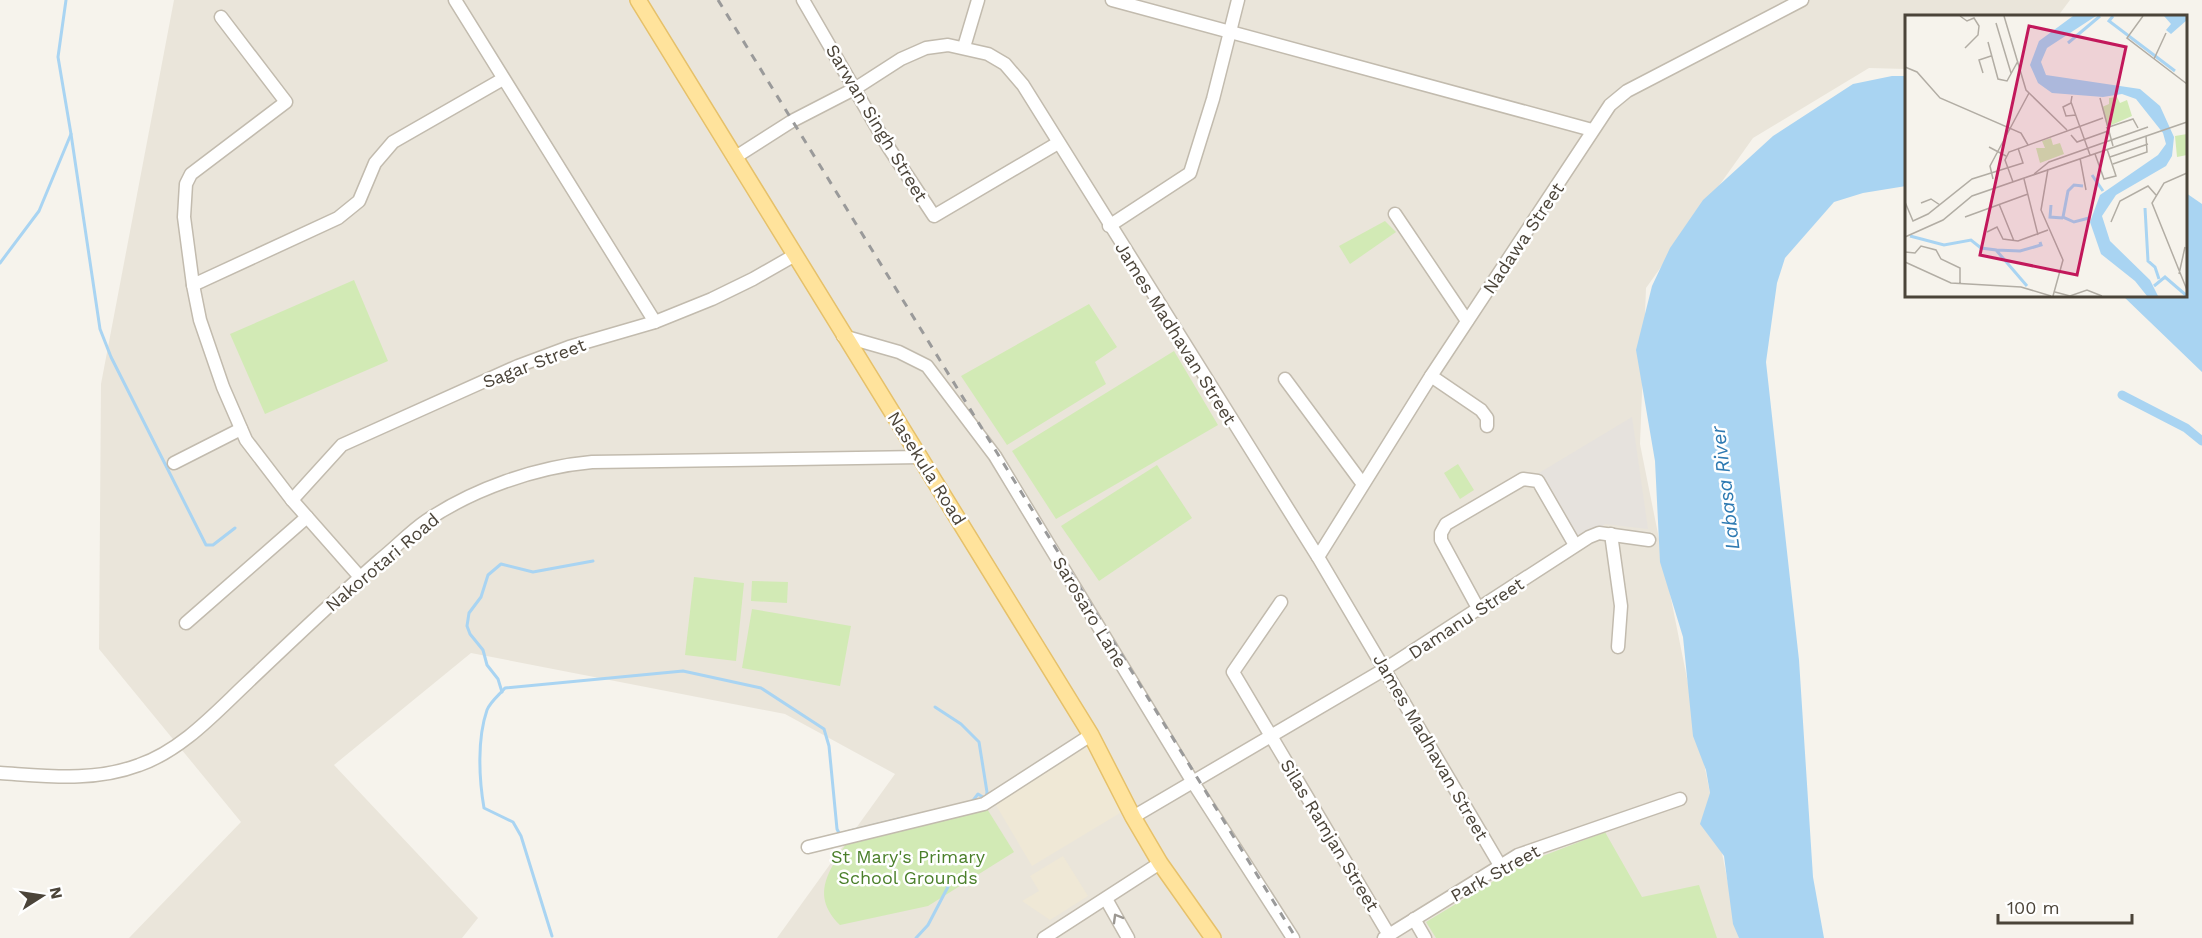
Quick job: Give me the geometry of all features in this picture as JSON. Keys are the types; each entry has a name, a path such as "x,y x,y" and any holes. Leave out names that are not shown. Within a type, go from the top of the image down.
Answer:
{"main road":[{"name":"Nasekula Road","path":"638,0 1091,735 1133,817 1160,863 1213,938"}],"street":[{"path":"454,0 655,322"},
{"path":"964,47 978,0"},
{"path":"1113,0 1592,130"},
{"path":"1109,226 1190,173 1231,32 1238,0"},
{"name":"Nadawa Street","path":"1318,557 1362,483 1431,376 1610,105 1627,91 1802,0"},
{"name":"Sarwan Singh Street","path":"805,1 887,145 934,216 1058,143"},
{"path":"221,17 286,102 191,174 186,184 184,217 200,320 246,440 292,500 360,577"},
{"name":"James Madhavan Street","path":"734,158 792,121 856,88 912,53 948,45 988,54 1005,64 1023,85 1109,226 1318,557 1501,867"},
{"path":"193,285 338,218 359,201 375,163 393,142 503,79"},
{"path":"1395,214 1467,321"},
{"name":"Sagar Street","path":"292,500 342,445 518,366 570,347 655,322 753,279 795,255"},
{"name":"Sarosaro Lane","path":"843,336 900,352 927,366 995,456 1194,784 1293,938"},
{"path":"1431,376 1481,410 1487,418 1487,426"},
{"path":"1285,379 1362,483"},
{"path":"174,463 241,429"},
{"name":"Nakorotari Road","path":"0,773 88,778 141,765 171,749 201,725 360,577 426,521 453,506 529,472 557,465 592,462 921,457"},
{"path":"1479,610 1441,540 1441,533 1446,524 1523,479 1531,478 1538,481 1575,545"},
{"path":"186,623 307,517"},
{"name":"Damanu Street","path":"1133,817 1194,784 1197,777 1385,669 1479,610 1575,545 1599,532 1649,540"},
{"path":"1611,534 1621,606 1618,646"},
{"name":"Silas Ramjan Street","path":"1281,602 1233,672 1387,936"},
{"path":"808,847 984,804 1091,735"},
{"name":"Park Street","path":"1387,936 1534,848 1680,799"},
{"path":"1044,938 1160,863"},
{"path":"1106,898 1128,938"},
{"path":"1414,919 1425,938"}],"shaded area":[{"path":"174,0 2070,0 2059,15 1905,15 1905,69 1869,68 1753,138 1646,288 1640,444 1739,938 777,938 895,774 785,714 471,653 334,765 478,918 462,938 129,938 241,822 99,649 101,384"},
{"path":"1632,417 1648,529 1605,524 1577,552 1550,517 1539,473"},
{"path":"1085,744 1125,810 1032,866 993,800"},
{"path":"1063,856 1088,896 1050,920 1022,901 1039,891 1030,876"}],"green space":[{"path":"1385,221 1396,232 1350,264 1339,246"},
{"path":"354,280 388,361 265,414 230,334"},
{"path":"1089,304 1117,347 1095,362 1106,384 1007,445 961,376"},
{"path":"1174,351 1218,425 1056,519 1012,451"},
{"path":"1458,464 1474,490 1460,499 1444,473"},
{"path":"1157,465 1192,518 1099,581 1061,526"},
{"path":"694,577 744,583 736,661 685,655"},
{"path":"752,581 788,582 787,603 751,601"},
{"path":"752,609 851,626 840,686 742,668"},
{"name":"St Mary's Primary School Grounds","path":"984,804 1014,852 928,906 840,925 830,913 825,902 826,879 852,834"},
{"path":"1605,832 1642,897 1699,885 1717,938 1436,938 1426,922 1522,864"}],"water":[{"name":"Labasa River","path":"1892,76 1905,76 1905,186 1863,193 1834,202 1785,258 1777,283 1766,362 1799,660 1813,877 1824,938 1739,938 1733,924 1724,856 1700,824 1710,793 1706,770 1693,736 1683,637 1660,562 1655,461 1636,350 1652,286 1670,248 1703,200 1773,136 1853,84"},
{"path":"2187,194 2202,204 2202,372 2124,297 2187,297"}],"waterway":[{"path":"0,263 39,211 71,134 58,57 66,0"},
{"path":"71,134 100,329 111,357 206,545 213,545 235,528"},
{"path":"2122,395 2186,428 2202,441"},
{"path":"502,692 498,679 487,665 483,650 470,634 467,626 469,613 481,597 488,575 501,564 533,572 593,561"},
{"path":"552,936 521,836 513,822 484,808 480,772 480,746 484,721 488,707 505,688 683,671 761,688 824,729 829,746 837,829 840,835"},
{"path":"935,707 961,724 979,742 987,792 986,799 978,794 971,803"},
{"path":"846,832 903,818"},
{"path":"916,938 928,925 951,881"}],"railway":[{"path":"718,0 1296,938"}]}
